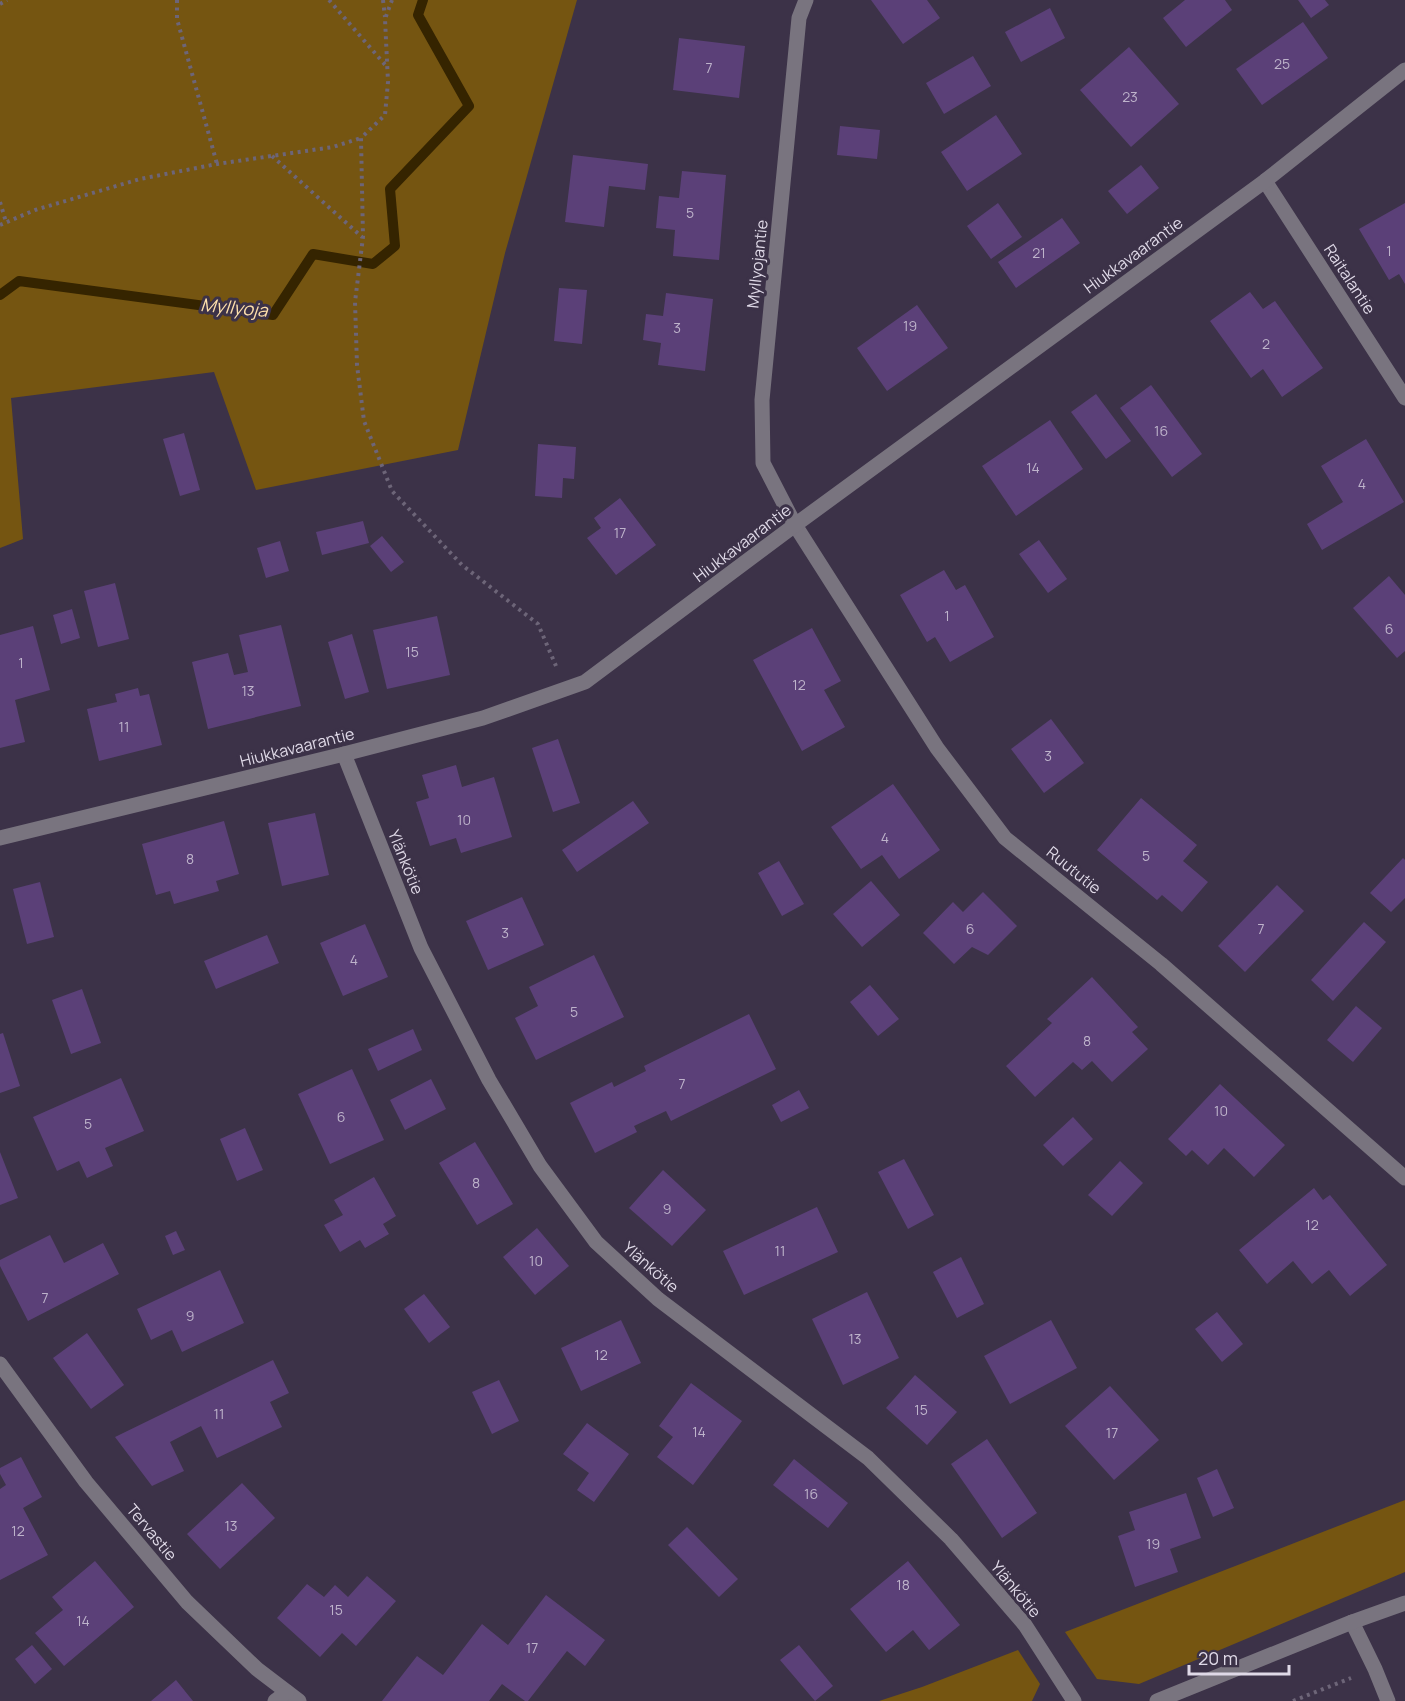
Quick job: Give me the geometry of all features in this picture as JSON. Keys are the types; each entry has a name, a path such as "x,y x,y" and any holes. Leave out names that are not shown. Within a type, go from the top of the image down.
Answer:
{"street":[{"name":"Myllyojantie","path":"795,525 763,463 762,400 799,18 806,0"},
{"name":"Hiukkavaarantie","path":"0,838 483,718 585,682 795,525 1265,181 1405,70"},
{"name":"Raitalantie","path":"1265,181 1405,398"},
{"name":"Ruututie","path":"795,525 938,748 1005,838 1161,964 1405,1178"},
{"name":"Ylänkötie","path":"344,754 421,948 452,1009 489,1080 540,1166 596,1242 658,1299 868,1458 951,1539 1025,1625 1074,1701"},
{"name":"Tervastie","path":"0,1364 86,1482 187,1602 287,1698"},
{"path":"1157,1701 1352,1622 1405,1603"},
{"path":"1352,1622 1388,1701"}],"path":[{"path":"0,4 7,0"},
{"path":"177,0 177,19 217,164"},
{"path":"329,0 387,67"},
{"path":"0,225 35,210 140,179 217,164 333,147 361,138 385,115 388,82 383,0"},
{"path":"385,19 392,0"},
{"path":"361,138 363,237 355,302 357,365 364,422 392,491 462,565 538,624 566,689"},
{"path":"272,156 363,237"},
{"path":"0,202 6,222"}],"shaded area":[{"path":"0,0 577,0 505,253 458,450 256,490 214,372 11,398 23,539 0,548"},
{"path":"1405,1500 1405,1572 1139,1684 1097,1679 1065,1632"},
{"path":"1018,1650 1040,1684 1032,1701 879,1701 922,1687"}],"building":[{"path":"871,0 927,0 940,18 903,44"},
{"path":"1185,0 1225,0 1232,10 1186,47 1163,18"},
{"path":"1298,0 1325,0 1329,5 1311,18"},
{"path":"1050,8 1065,38 1021,62 1005,32"},
{"path":"1303,22 1328,58 1262,105 1236,69"},
{"path":"679,38 745,46 739,98 673,90"},
{"path":"1129,47 1179,104 1131,147 1080,90"},
{"path":"973,56 991,86 944,114 926,83"},
{"path":"996,115 1022,154 967,191 941,152"},
{"path":"840,126 880,130 877,159 837,155"},
{"path":"573,155 648,164 645,190 609,186 604,227 565,222"},
{"path":"1141,165 1159,188 1127,214 1108,191"},
{"path":"682,171 726,175 719,260 673,256 675,230 656,228 659,196 679,198"},
{"path":"998,203 1022,237 991,259 967,226"},
{"path":"1405,203 1405,284 1399,274 1389,280 1359,229"},
{"path":"1062,218 1080,243 1016,288 998,262"},
{"path":"559,288 587,290 582,344 554,341"},
{"path":"1250,292 1263,309 1275,301 1323,368 1282,397 1263,369 1251,378 1210,321"},
{"path":"666,293 713,299 705,371 658,365 661,343 643,340 646,314 663,316"},
{"path":"917,305 948,348 887,391 857,348"},
{"path":"1151,385 1202,454 1172,477 1120,408"},
{"path":"1096,394 1131,441 1106,459 1071,412"},
{"path":"1050,420 1083,469 1016,516 982,466"},
{"path":"184,433 200,490 180,496 163,439"},
{"path":"1366,439 1404,502 1322,550 1307,524 1343,502 1321,466"},
{"path":"538,444 576,447 574,479 563,478 562,498 535,496"},
{"path":"620,498 656,545 616,575 587,538 601,528 594,518"},
{"path":"363,521 369,543 322,555 316,532"},
{"path":"382,536 404,562 391,572 370,546"},
{"path":"1039,540 1067,579 1048,593 1019,554"},
{"path":"280,541 289,571 266,578 257,548"},
{"path":"944,570 956,590 965,585 994,637 950,662 935,637 927,642 900,595"},
{"path":"1389,576 1405,595 1405,651 1397,658 1353,608"},
{"path":"115,583 129,639 98,647 84,591"},
{"path":"72,609 80,638 61,644 53,615"},
{"path":"437,616 450,675 387,689 373,630"},
{"path":"281,625 301,706 208,729 192,662 228,653 234,675 248,672 239,635"},
{"path":"33,626 50,690 15,700 25,742 0,748 0,635"},
{"path":"812,628 841,681 824,690 845,727 802,751 753,660"},
{"path":"352,634 369,692 345,699 328,642"},
{"path":"138,688 140,696 149,694 162,745 99,761 87,709 117,702 115,694"},
{"path":"1051,719 1084,763 1044,793 1011,749"},
{"path":"558,739 580,803 553,812 532,748"},
{"path":"456,765 462,787 494,777 512,837 461,853 456,838 430,846 416,802 429,798 422,775"},
{"path":"893,784 940,850 899,879 882,855 861,869 831,827"},
{"path":"1141,798 1197,845 1183,861 1208,882 1182,912 1162,895 1157,900 1097,850"},
{"path":"633,801 649,823 577,872 562,850"},
{"path":"315,813 329,875 282,886 268,823"},
{"path":"224,821 239,874 216,881 219,891 174,904 170,891 156,895 142,844"},
{"path":"1403,858 1405,860 1405,898 1391,912 1370,893"},
{"path":"779,861 804,904 782,916 758,873"},
{"path":"871,881 900,915 862,947 833,914"},
{"path":"40,882 54,937 27,944 13,889"},
{"path":"1277,885 1304,911 1245,972 1218,946"},
{"path":"983,892 1017,926 988,955 972,947 954,964 923,933 953,902 963,912"},
{"path":"522,897 544,945 488,970 466,921"},
{"path":"1364,922 1386,942 1333,1001 1311,980"},
{"path":"365,924 388,977 343,996 320,943"},
{"path":"267,935 279,963 216,989 204,961"},
{"path":"594,955 624,1017 536,1060 515,1018 538,1006 529,987"},
{"path":"1092,977 1138,1027 1132,1032 1148,1049 1112,1082 1092,1061 1082,1070 1073,1062 1035,1097 1006,1066 1052,1023 1047,1019"},
{"path":"870,985 899,1019 878,1036 850,1002"},
{"path":"82,989 101,1043 71,1054 52,1000"},
{"path":"1356,1006 1382,1028 1353,1062 1327,1040"},
{"path":"749,1014 776,1069 671,1121 666,1111 634,1126 637,1132 595,1153 570,1103 612,1082 614,1087 646,1071 644,1066"},
{"path":"413,1029 422,1050 378,1071 368,1049"},
{"path":"3,1033 20,1086 0,1093 0,1034"},
{"path":"352,1069 384,1140 330,1164 298,1094"},
{"path":"121,1078 144,1131 105,1148 113,1166 87,1178 79,1161 57,1171 33,1117"},
{"path":"431,1079 446,1109 405,1130 390,1100"},
{"path":"1220,1084 1285,1145 1254,1177 1224,1148 1208,1165 1192,1150 1186,1156 1168,1139"},
{"path":"799,1090 809,1108 781,1122 772,1105"},
{"path":"1073,1117 1093,1139 1063,1166 1043,1145"},
{"path":"245,1128 263,1170 237,1181 220,1139"},
{"path":"475,1142 513,1204 477,1225 439,1163"},
{"path":"0,1152 18,1198 0,1205"},
{"path":"904,1159 934,1215 908,1229 878,1172"},
{"path":"1120,1161 1143,1183 1112,1216 1088,1195"},
{"path":"663,1170 706,1210 672,1246 629,1208"},
{"path":"374,1177 396,1216 383,1224 389,1234 365,1248 360,1240 340,1252 324,1225 343,1215 334,1200"},
{"path":"1314,1188 1323,1200 1330,1195 1387,1265 1350,1296 1329,1270 1312,1284 1293,1261 1267,1284 1239,1250"},
{"path":"817,1207 838,1252 744,1295 723,1251"},
{"path":"537,1228 569,1266 535,1295 503,1257"},
{"path":"176,1231 185,1250 173,1255 165,1236"},
{"path":"50,1235 64,1263 103,1243 119,1274 28,1321 0,1266 0,1260"},
{"path":"961,1257 984,1304 957,1318 933,1272"},
{"path":"220,1270 244,1323 182,1352 172,1330 151,1340 137,1309"},
{"path":"867,1292 899,1358 843,1385 812,1319"},
{"path":"424,1294 450,1327 429,1343 404,1309"},
{"path":"1217,1312 1243,1344 1222,1362 1195,1329"},
{"path":"621,1320 641,1363 581,1391 561,1348"},
{"path":"1051,1320 1077,1368 1010,1404 984,1356"},
{"path":"87,1333 124,1385 91,1409 53,1358"},
{"path":"273,1360 289,1393 270,1402 282,1427 217,1458 201,1426 170,1442 184,1471 152,1486 115,1437"},
{"path":"915,1375 957,1412 927,1445 886,1408"},
{"path":"499,1380 519,1421 492,1434 472,1392"},
{"path":"691,1383 742,1421 693,1485 657,1457 673,1437 659,1426"},
{"path":"1110,1386 1159,1440 1114,1480 1065,1426"},
{"path":"587,1423 629,1454 594,1502 577,1490 589,1473 563,1454"},
{"path":"987,1439 1037,1513 1002,1538 951,1464"},
{"path":"21,1457 42,1497 23,1508 48,1555 0,1580 0,1489 6,1485 0,1474 0,1468"},
{"path":"794,1459 848,1503 828,1528 773,1485"},
{"path":"1217,1469 1234,1508 1213,1517 1197,1478"},
{"path":"242,1483 275,1518 220,1569 187,1534"},
{"path":"1186,1493 1201,1538 1170,1549 1178,1572 1135,1587 1118,1536 1135,1530 1129,1512"},
{"path":"687,1527 738,1579 719,1597 668,1545"},
{"path":"95,1561 134,1607 64,1666 35,1633 63,1610 52,1597"},
{"path":"908,1561 960,1625 929,1650 913,1630 886,1652 850,1609"},
{"path":"367,1576 396,1601 356,1646 342,1633 320,1657 277,1618 307,1584 324,1597 335,1585 348,1597"},
{"path":"546,1595 605,1640 585,1666 567,1651 528,1701 502,1684 489,1701 382,1701 417,1656 443,1675 482,1624 508,1645"},
{"path":"32,1645 52,1669 35,1684 15,1659"},
{"path":"799,1645 833,1686 815,1701 780,1660"},
{"path":"176,1680 193,1701 151,1701"}],"waterway":[{"name":"Myllyoja","path":"0,295 19,281 273,315 313,254 373,264 395,246 390,189 469,106 418,15 423,0"}]}
